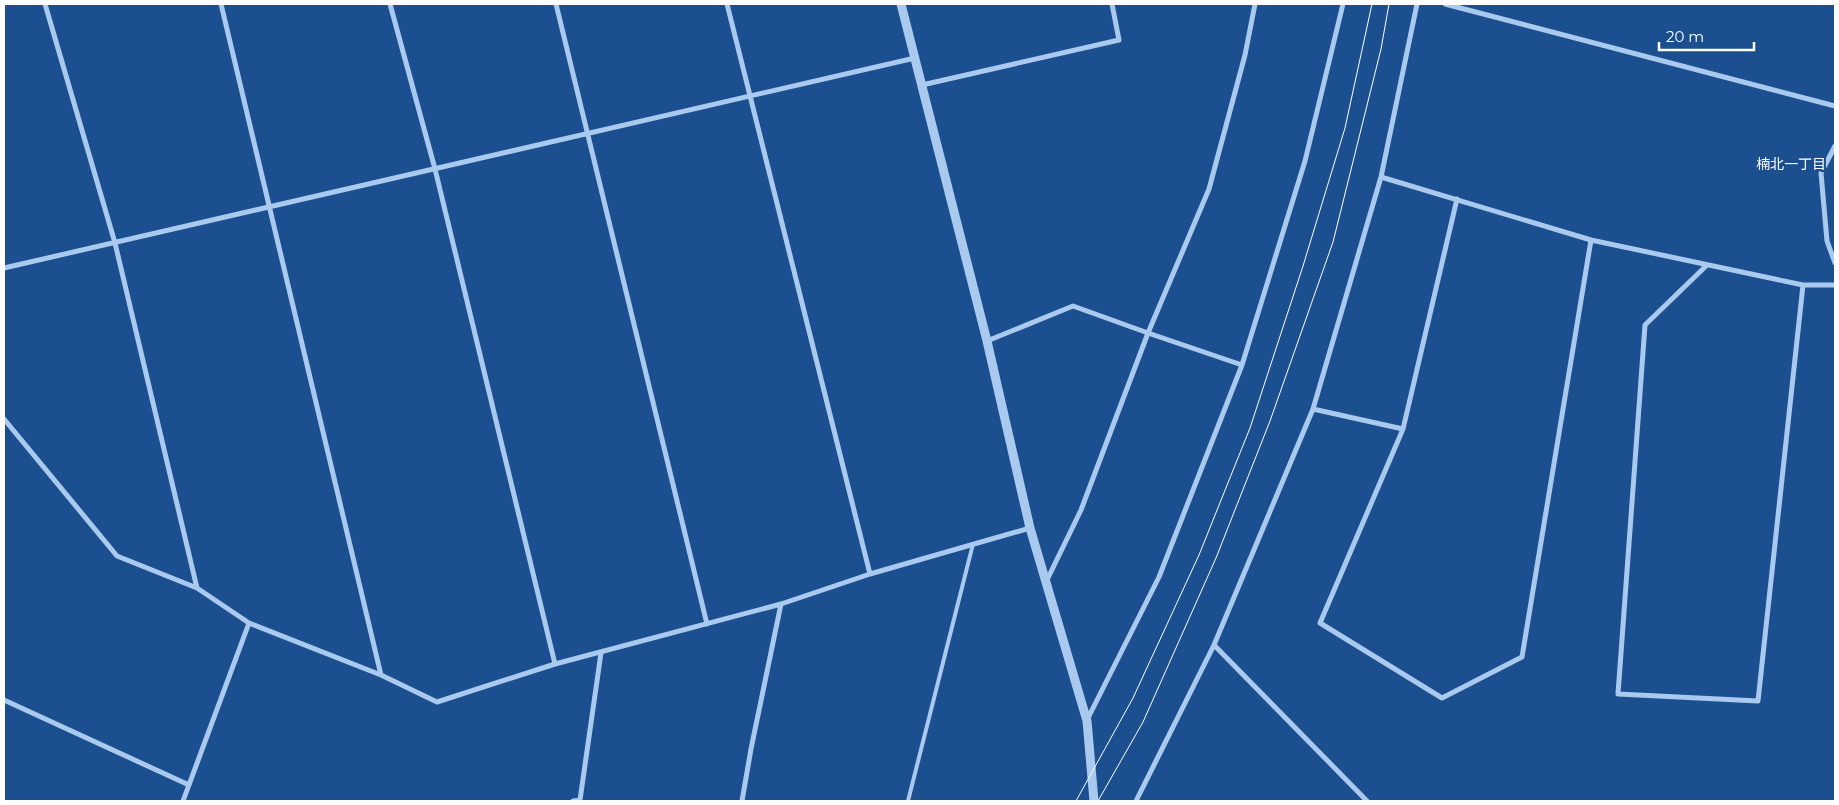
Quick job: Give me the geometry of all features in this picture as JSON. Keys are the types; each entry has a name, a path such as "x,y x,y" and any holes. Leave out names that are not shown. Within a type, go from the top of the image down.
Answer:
{"street":[{"path":"45,4 115,242 196,588"},
{"path":"221,4 381,675"},
{"path":"390,4 435,169 555,664"},
{"path":"556,4 707,624"},
{"path":"727,4 870,574"},
{"path":"901,4 987,341 1030,528 1087,721 1094,801"},
{"path":"922,85 1119,40 1112,4"},
{"path":"1045,584 1081,510 1148,333 1209,188 1245,55 1255,4"},
{"path":"1087,721 1159,577 1242,364 1305,162 1343,4"},
{"path":"1136,801 1214,645 1313,409 1381,178 1417,4"},
{"path":"1445,4 1835,106"},
{"path":"4,268 915,58"},
{"path":"1835,146 1821,173 1827,241 1835,263"},
{"path":"1381,178 1591,240 1803,285 1835,285"},
{"path":"1457,199 1403,429 1320,623 1442,698 1522,657 1591,240"},
{"path":"1707,265 1645,325 1618,694 1758,701 1803,285"},
{"path":"987,341 1073,306 1242,364"},
{"path":"1313,409 1403,429"},
{"path":"4,419 117,556 196,588 249,623 381,675 436,702 555,664 781,604 870,574 1030,528"},
{"path":"742,801 781,604"},
{"path":"183,801 249,623"},
{"path":"1214,645 1368,801"},
{"path":"573,801 580,801 601,653"},
{"path":"4,700 189,785"}],"lane":[{"path":"908,801 973,544"}],"tram line":[{"path":"1076,801 1133,698 1199,555 1250,428 1303,266 1345,128 1372,4"},
{"path":"1098,801 1143,722 1216,558 1270,421 1333,242 1381,49 1389,4"}],"district":[{"name":"楠北一丁目","path":"1791,164"}]}
